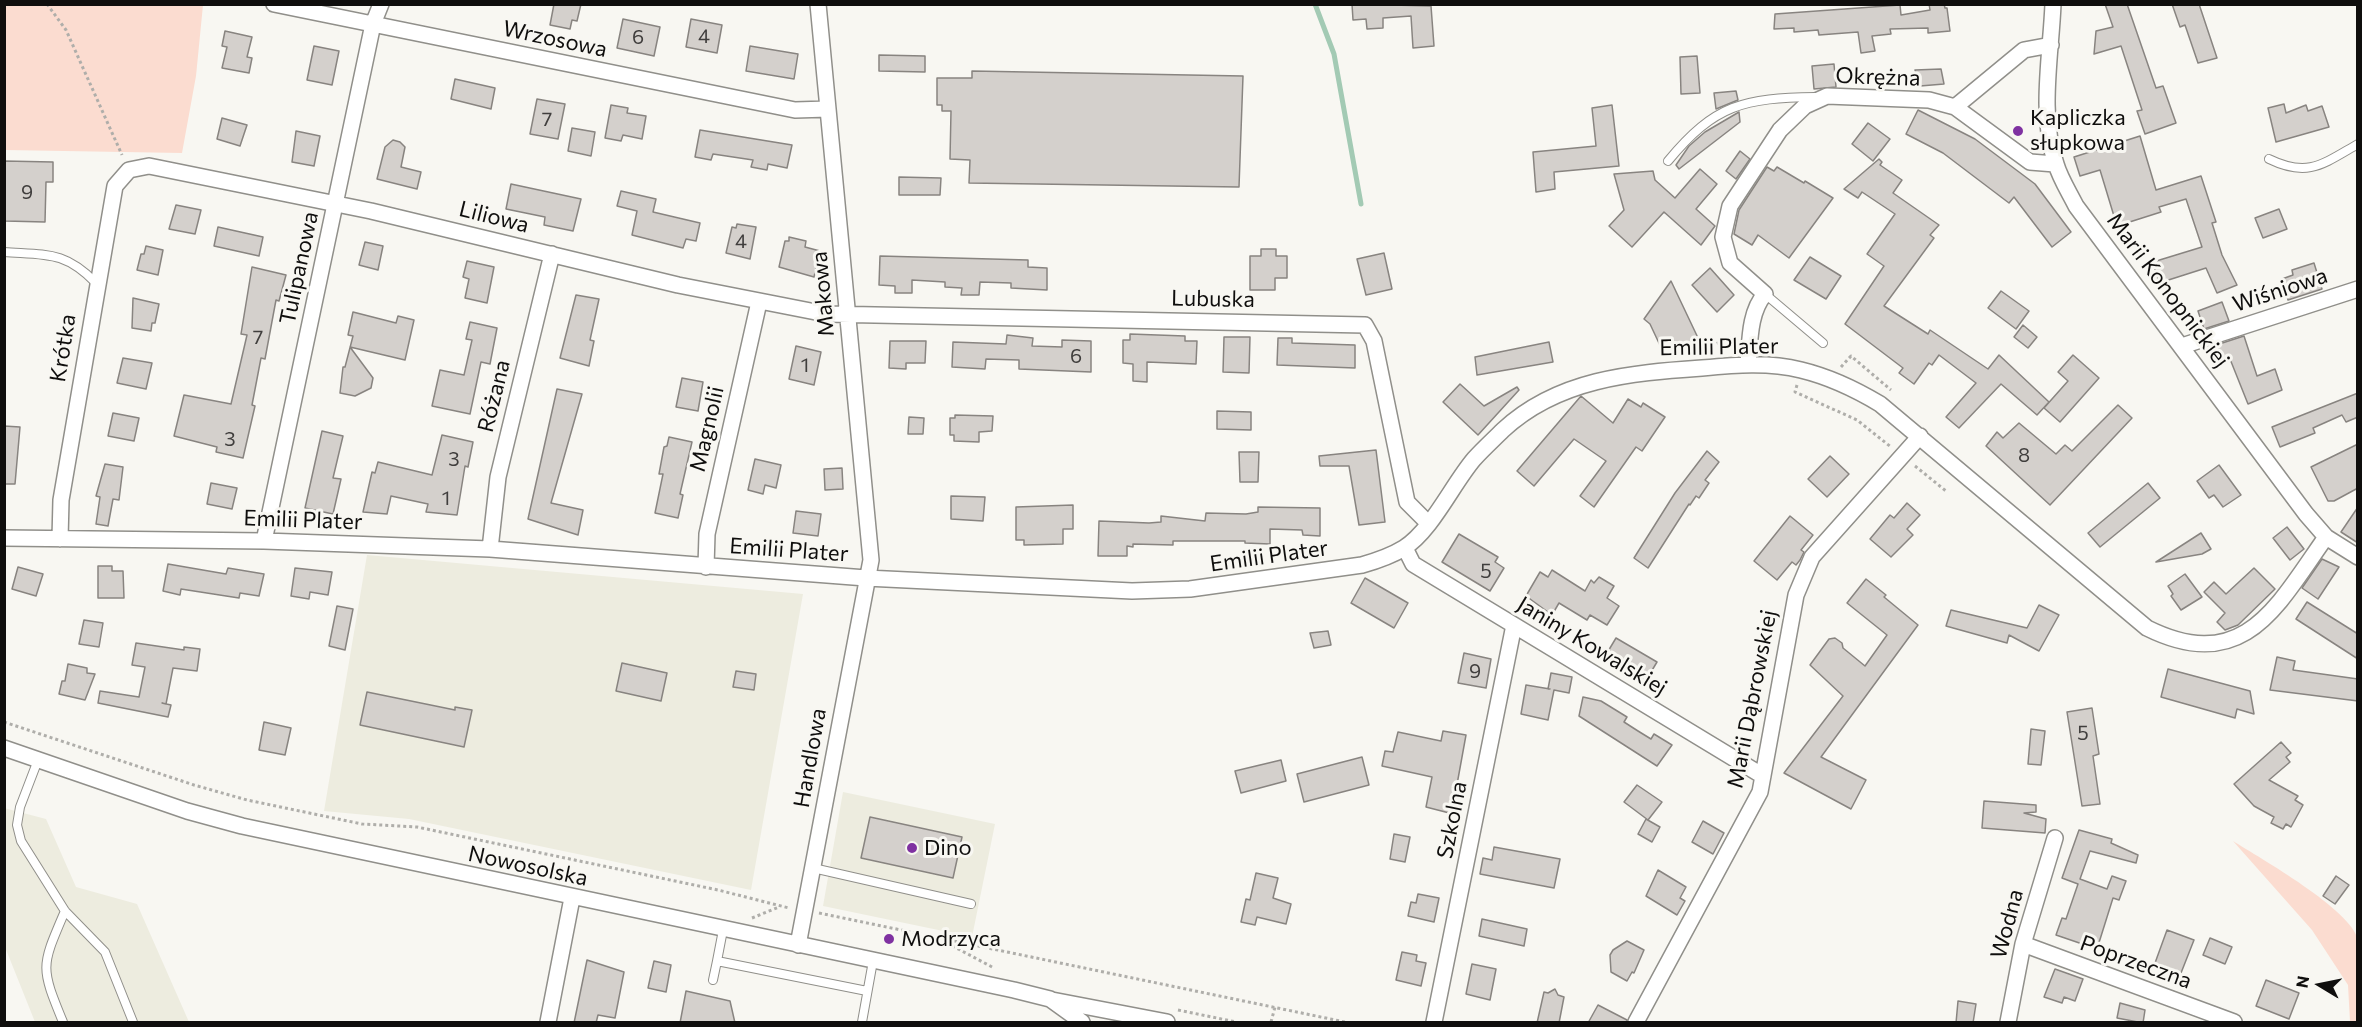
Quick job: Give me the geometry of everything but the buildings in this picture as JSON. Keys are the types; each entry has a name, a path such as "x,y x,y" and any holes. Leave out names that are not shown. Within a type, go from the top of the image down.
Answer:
{"street":[{"name":"Wrzosowa","path":"274,4 795,111 828,109"},
{"name":"Tulipanowa","path":"264,541 373,24 381,4"},
{"name":"Makowa","path":"818,4 869,536 870,560 866,578"},
{"name":"Marii Konopnickiej","path":"2053,4 2048,100 2051,141 2055,164 2076,206 2306,514 2326,537 2358,557"},
{"path":"1954,107 2024,50 2051,45"},
{"name":"Okrężna","path":"1765,294 1730,263 1723,237 1730,206 1780,130 1805,106 1827,96 1929,100 1954,107 2030,162 2055,164"},
{"name":"Liliowa","path":"129,170 149,166 336,203 759,302 826,314 848,313"},
{"name":"Krótka","path":"60,539 61,500 96,283 115,186 129,170"},
{"name":"Różana","path":"490,549 498,477 552,254"},
{"name":"Wiśniowa","path":"2182,345 2358,289"},
{"path":"1748,364 1750,337 1759,301 1765,294"},
{"name":"Magnolii","path":"706,567 707,534 759,302"},
{"name":"Lubuska","path":"848,313 1365,325 1374,341 1407,502 1428,523"},
{"name":"Emilii Plater","path":"4,538 264,541 490,549 866,578 1132,591 1190,589 1362,565 1405,548 1428,523 1474,460 1525,411 1549,398 1598,379 1632,373 1748,364 1800,370 1851,387 1880,404 2147,628 2169,639 2192,644 2217,644 2242,635 2262,623 2326,537"},
{"name":"Marii Dąbrowskiej","path":"1636,1023 1760,792 1796,595 1812,557 1920,436"},
{"name":"Janiny Kowalskiej","path":"1405,548 1413,564 1763,776"},
{"name":"Handlowa","path":"798,945 866,578"},
{"name":"Szkolna","path":"1434,1023 1514,626"},
{"name":"Nowosolska","path":"4,748 187,811 242,826 1050,999 1137,1020 1167,1023"},
{"name":"Wodna","path":"2008,1023 2023,944 2055,838"},
{"path":"548,1023 572,898"},
{"name":"Poprzeczna","path":"2023,944 2234,1023"},
{"name":"Nowosolska","path":"1050,999 1069,1017 1082,1023"}],"lane":[{"path":"1668,161 1690,134 1717,113 1766,98 1827,96"},
{"path":"2269,159 2286,167 2315,168 2358,144"},
{"path":"4,252 54,256 79,266 96,283"},
{"name":"Okrężna","path":"1765,294 1823,343"},
{"path":"38,760 20,807 17,825 21,841 64,911 105,952 133,1023"},
{"path":"813,868 971,904"},
{"path":"63,1023 46,981 45,967 48,951 64,911"},
{"path":"713,980 723,930"},
{"path":"717,961 867,991"},
{"path":"862,1023 873,961"}],"path":[{"path":"47,4 66,30 129,170"},
{"path":"1698,351 1737,335 1750,337"},
{"path":"1839,369 1851,356 1896,394"},
{"path":"1800,370 1795,392 1857,420 1946,491"},
{"path":"4,722 194,785 247,800 362,824 417,827 1345,1023"},
{"path":"1271,1023 1275,1007"}],"shaded area":[{"path":"5,4 203,5 196,76 182,153 5,150"},
{"path":"367,555 803,594 751,890 409,819 324,811"},
{"path":"843,792 995,824 972,937 823,906"},
{"path":"4,808 46,819 76,887 137,904 189,1022 35,1022 5,947"},
{"path":"2233,841 2323,900 2352,928 2358,940 2359,949 2357,1022 2350,1022 2348,985 2312,930"}],"waterway":[{"path":"1315,4 1334,54 1361,204"}],"place":[{"name":"Kapliczka słupkowa","path":"2018,131"},
{"name":"Dino","path":"912,848"},
{"name":"Modrzyca","path":"889,939"}]}
